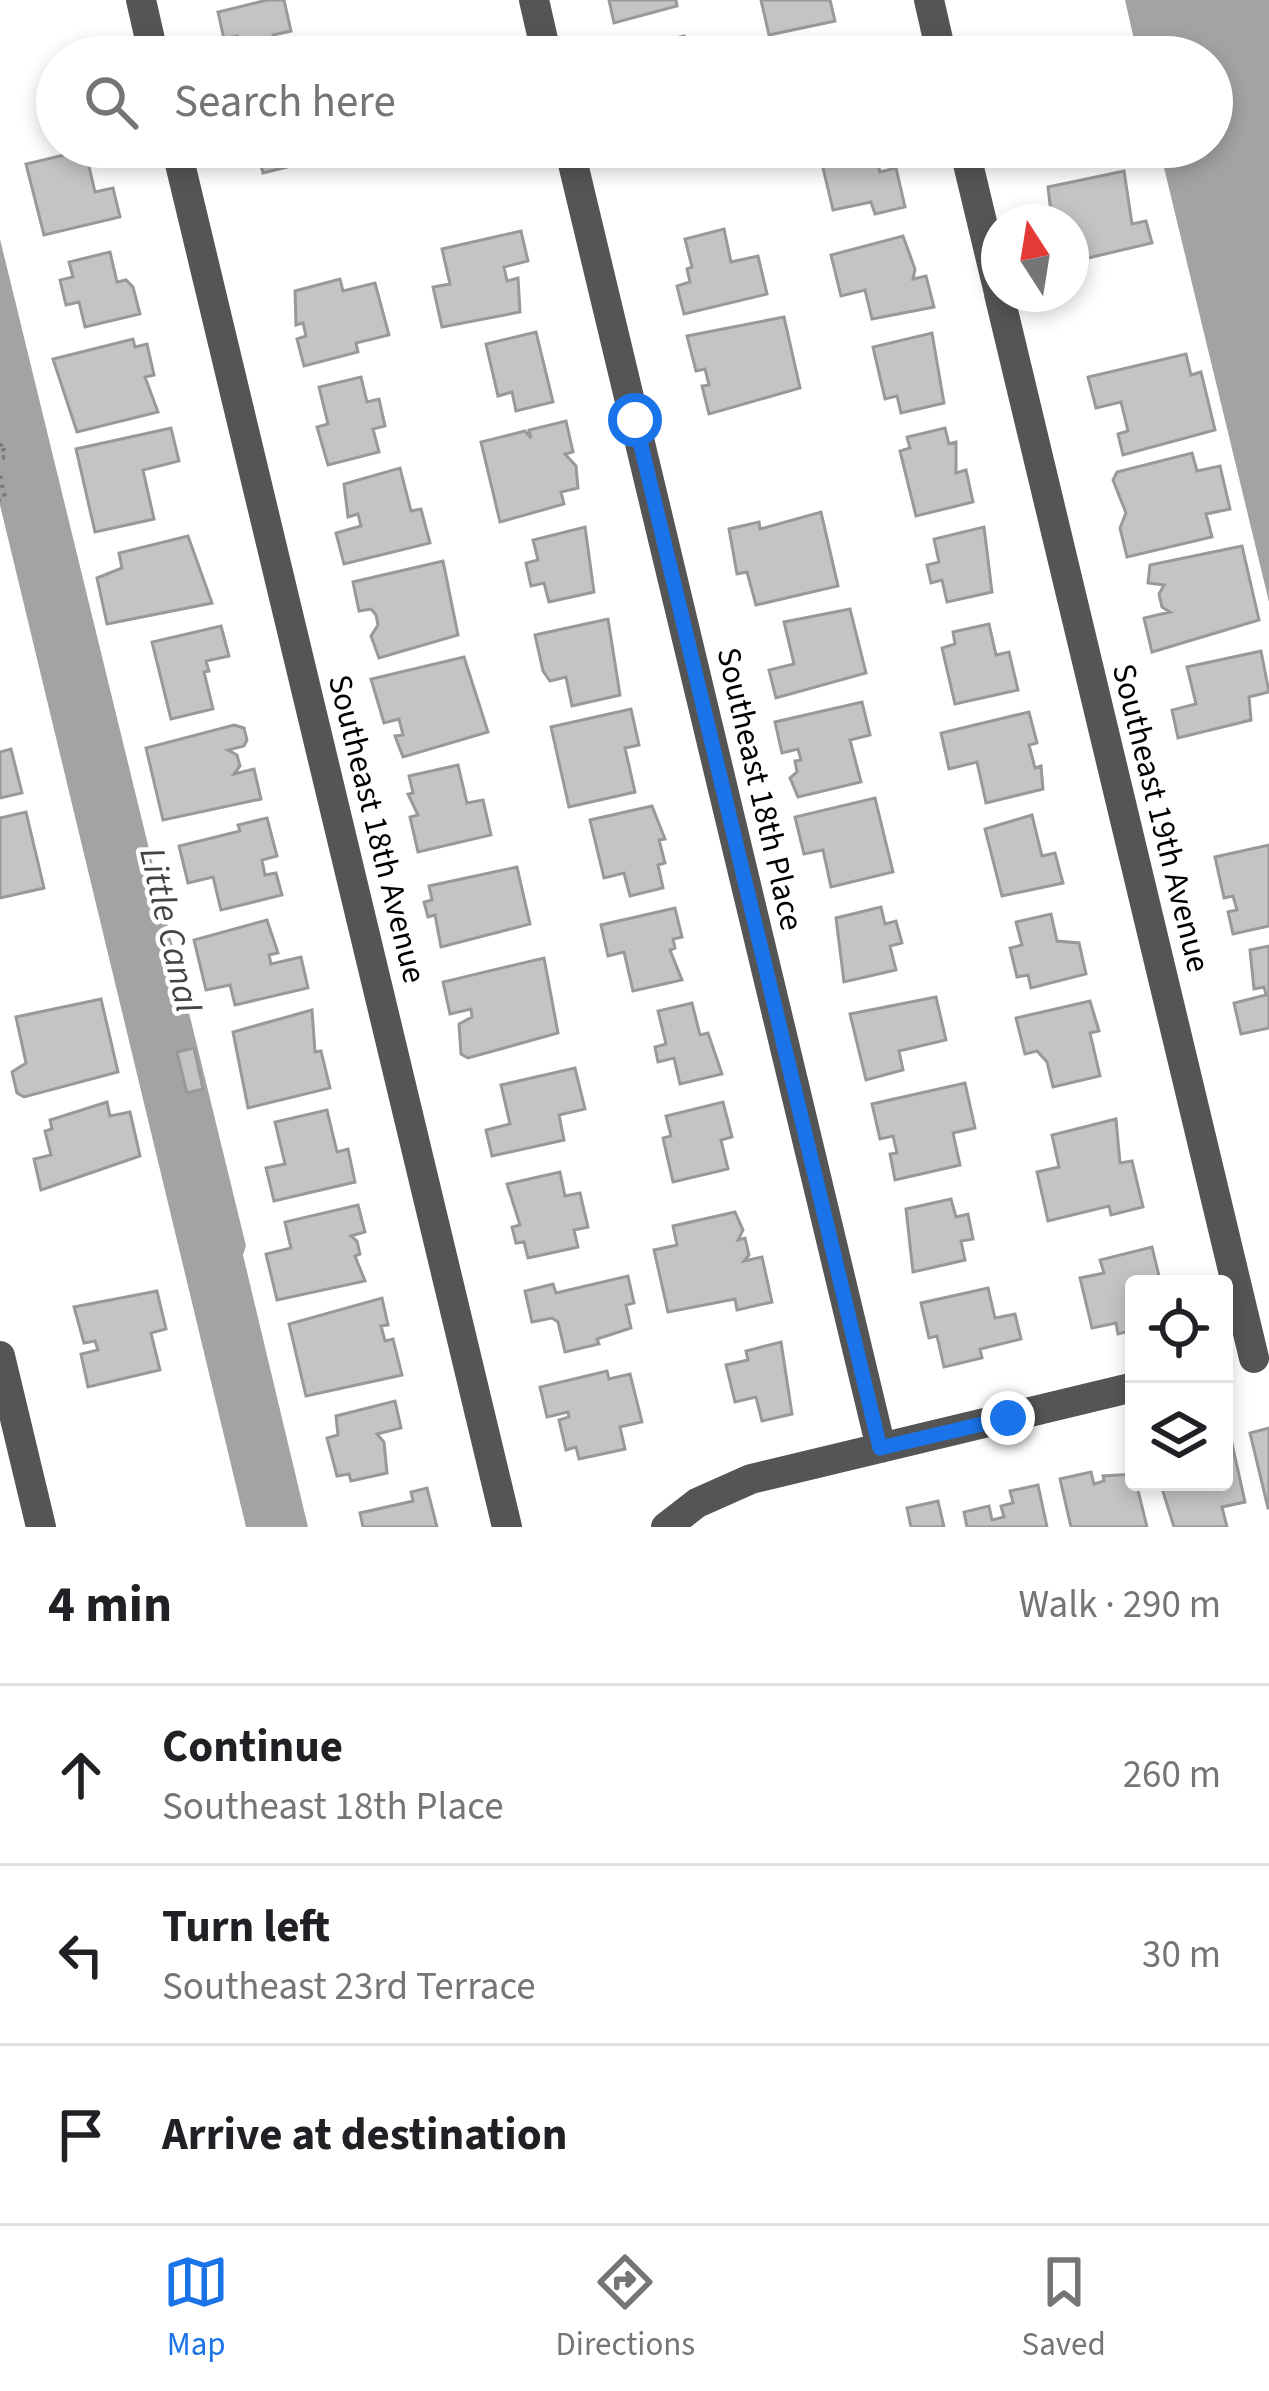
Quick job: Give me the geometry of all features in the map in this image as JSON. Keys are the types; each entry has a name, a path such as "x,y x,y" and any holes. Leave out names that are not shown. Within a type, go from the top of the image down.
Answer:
{"street":[{"path":"140,0 149,36"},
{"path":"534,0 543,36"},
{"path":"929,0 938,36"},
{"name":"Southeast 18th Avenue","path":"181,168 508,1527"},
{"name":"Southeast 18th Place","path":"574,168 880,1448"},
{"name":"Southeast 19th Avenue","path":"969,168 981,218"},
{"name":"Southeast 19th Avenue","path":"1003,312 1249,1360"},
{"path":"0,1356 41,1527"},
{"path":"666,1527 730,1486 1125,1389"}],"path":[{"path":"0,446 2,442 5,457 0,458"},
{"path":"0,476 5,498 0,500"}],"shaded area":[{"path":"1125,0 1269,0 1269,602 1164,168 1233,168 1233,36 1133,36"},
{"path":"0,239 246,1246 243,1255 308,1527 246,1527 0,505"}],"building":[{"path":"284,0 291,31 273,36 223,36 218,12"},
{"path":"609,0 676,0 677,6 614,23"},
{"path":"761,0 830,0 835,21 769,35"},
{"path":"26,164 89,168 95,192 113,188 120,217 44,235"},
{"path":"823,168 879,168 880,172 896,168 905,207 875,214 871,202 833,210"},
{"path":"1124,171 1132,224 1146,221 1152,243 1089,258 1089,204 1050,204 1048,187"},
{"path":"724,229 731,262 758,256 767,294 684,314 677,286 690,282 687,269 692,267 685,239"},
{"path":"521,231 528,261 504,267 507,281 518,278 520,312 442,327 433,287 450,284 442,249"},
{"path":"903,236 915,269 913,279 926,276 934,307 872,319 865,290 841,296 831,255"},
{"path":"110,252 117,282 126,280 133,287 140,314 85,327 79,302 66,305 60,280 73,277 69,262"},
{"path":"340,279 343,291 375,283 389,335 356,343 358,352 304,366 297,339 306,336 303,323 296,325 295,291"},
{"path":"784,317 800,388 709,414 702,386 709,385 705,369 696,371 687,336"},
{"path":"536,332 553,402 516,411 512,392 498,396 486,344"},
{"path":"932,333 944,403 901,413 897,396 885,399 873,347"},
{"path":"133,339 135,347 147,344 154,375 145,377 158,412 77,432 53,359"},
{"path":"1186,354 1191,375 1201,372 1215,430 1123,455 1118,434 1128,431 1121,402 1096,408 1088,377"},
{"path":"361,377 367,402 379,399 385,426 373,429 379,452 328,465 317,427 328,424 319,387"},
{"path":"566,421 573,452 565,454 576,466 578,488 561,492 564,504 500,522 481,442 525,431 531,438 529,430"},
{"path":"171,428 179,461 143,470 154,519 95,532 76,449"},
{"path":"945,428 949,444 956,442 956,473 966,470 973,502 916,516 900,451 910,448 907,437"},
{"path":"1192,453 1197,471 1220,466 1230,509 1206,514 1212,537 1127,557 1120,528 1126,513 1113,480 1117,472"},
{"path":"400,468 411,511 421,509 430,543 344,564 336,533 361,526 358,514 348,517 344,484"},
{"path":"821,512 838,586 756,605 747,572 737,574 729,529 759,522 760,529"},
{"path":"585,527 594,592 549,602 544,583 531,586 526,563 538,560 533,540"},
{"path":"984,527 992,592 947,602 942,580 931,583 927,565 939,562 934,539"},
{"path":"188,536 212,603 107,624 97,578 122,568 119,553"},
{"path":"1242,546 1259,620 1152,652 1144,618 1170,612 1162,607 1159,594 1164,585 1148,583 1150,565"},
{"path":"443,561 458,635 379,658 371,636 378,625 376,615 371,609 359,611 353,582"},
{"path":"850,609 866,673 776,698 769,670 794,664 784,622"},
{"path":"608,619 620,695 572,706 566,677 550,681 543,671 535,635"},
{"path":"989,624 996,655 1009,652 1018,690 955,704 942,648 955,644 953,632"},
{"path":"221,626 229,656 206,661 209,671 204,672 213,709 171,719 152,642"},
{"path":"1261,651 1269,692 1249,697 1251,720 1178,738 1172,710 1196,704 1187,667"},
{"path":"464,657 488,732 403,757 395,736 403,735 399,719 384,723 371,679"},
{"path":"862,702 870,735 850,740 861,782 798,797 790,778 797,772 795,761 801,760 798,749 782,753 775,722"},
{"path":"631,709 639,745 625,748 635,792 569,807 551,727"},
{"path":"1029,712 1037,743 1029,745 1035,768 1041,766 1043,789 986,803 977,762 949,769 941,733"},
{"path":"234,725 244,728 247,740 244,746 228,750 237,755 240,766 234,774 254,769 261,799 163,820 146,748"},
{"path":"11,749 22,793 0,798 0,752"},
{"path":"458,765 467,803 483,800 491,835 418,852 410,817 418,815 408,794 413,793 409,776"},
{"path":"875,798 893,872 831,887 823,850 804,854 795,817"},
{"path":"652,806 665,839 659,840 665,863 658,865 663,888 630,896 624,873 604,878 590,820"},
{"path":"26,812 44,888 0,898 0,818"},
{"path":"1032,815 1042,856 1055,853 1063,883 1002,896 985,829"},
{"path":"267,818 277,856 262,860 265,875 276,873 282,895 221,910 213,877 188,883 179,846 240,831 238,825"},
{"path":"1269,845 1269,926 1233,934 1228,912 1237,910 1233,896 1224,898 1215,857"},
{"path":"517,867 530,924 441,947 435,915 428,917 424,902 432,900 429,886"},
{"path":"881,907 885,924 896,921 902,943 890,946 896,970 844,982 836,918"},
{"path":"675,908 682,937 673,939 675,948 670,950 682,980 633,991 624,952 608,956 601,925"},
{"path":"1051,914 1057,941 1079,943 1086,974 1031,988 1028,975 1017,977 1010,948 1022,945 1016,922"},
{"path":"267,920 278,953 269,955 271,964 301,957 308,988 235,1005 230,985 206,990 194,940"},
{"path":"1269,946 1269,1028 1241,1034 1234,1003 1266,995 1264,987 1254,989 1250,950"},
{"path":"544,958 558,1033 468,1058 461,1054 459,1024 472,1017 471,1009 450,1014 443,982"},
{"path":"936,997 946,1040 899,1051 903,1070 866,1080 850,1014"},
{"path":"101,999 118,1072 24,1097 17,1093 12,1072 26,1063 16,1017"},
{"path":"1090,1001 1099,1031 1090,1033 1100,1076 1053,1087 1047,1062 1037,1051 1025,1054 1016,1018"},
{"path":"692,1003 700,1035 708,1033 722,1074 680,1084 674,1058 658,1062 655,1047 666,1044 658,1011"},
{"path":"312,1010 315,1052 321,1051 330,1088 248,1108 233,1032"},
{"path":"194,1048 203,1089 187,1093 177,1052"},
{"path":"575,1068 585,1109 559,1115 564,1140 492,1156 486,1130 510,1124 501,1085"},
{"path":"965,1083 975,1128 953,1133 960,1165 895,1180 890,1154 897,1153 893,1136 880,1139 872,1104"},
{"path":"107,1102 110,1116 130,1112 140,1156 41,1190 34,1159 51,1155 45,1131 52,1129 50,1120"},
{"path":"723,1102 732,1137 721,1140 728,1169 673,1182 663,1138 671,1136 666,1116"},
{"path":"327,1110 337,1152 348,1149 355,1182 274,1201 266,1168 285,1164 275,1122"},
{"path":"1116,1119 1120,1163 1132,1161 1143,1207 1111,1215 1109,1206 1048,1221 1037,1172 1059,1167 1052,1135"},
{"path":"560,1172 565,1196 580,1193 588,1227 574,1230 578,1247 528,1258 524,1242 516,1243 512,1227 520,1225 507,1184"},
{"path":"951,1199 956,1217 968,1214 973,1239 961,1241 965,1260 913,1272 906,1209"},
{"path":"358,1205 365,1232 351,1236 357,1241 360,1254 355,1256 365,1281 277,1300 266,1254 291,1248 285,1222"},
{"path":"735,1212 743,1230 738,1240 745,1238 749,1255 744,1261 762,1257 772,1302 737,1310 735,1299 668,1312 654,1250 677,1245 673,1226"},
{"path":"1152,1247 1159,1275 1125,1275 1125,1332 1118,1334 1116,1323 1092,1328 1080,1278 1104,1273 1100,1260"},
{"path":"628,1276 634,1303 626,1305 631,1328 597,1339 599,1344 565,1352 558,1322 552,1318 532,1322 525,1291 553,1284 556,1293"},
{"path":"988,1288 995,1318 1015,1314 1021,1339 980,1349 982,1358 944,1367 937,1336 929,1338 921,1303"},
{"path":"157,1291 166,1329 151,1333 160,1370 88,1387 81,1354 98,1350 95,1341 84,1343 74,1307"},
{"path":"382,1298 388,1325 381,1326 385,1341 393,1339 402,1375 306,1396 289,1324"},
{"path":"781,1342 792,1414 762,1421 756,1397 735,1402 726,1365 748,1360 746,1351"},
{"path":"607,1371 609,1379 630,1374 642,1422 620,1427 625,1449 579,1459 576,1447 566,1450 559,1420 569,1417 568,1412 547,1417 540,1387"},
{"path":"395,1401 401,1428 377,1434 384,1442 387,1473 351,1481 349,1474 337,1476 327,1438 338,1435 336,1416"},
{"path":"1269,1428 1269,1508 1268,1508 1250,1433"},
{"path":"1233,1448 1245,1502 1222,1507 1227,1527 1174,1527 1163,1491 1233,1491"},
{"path":"1091,1472 1094,1484 1104,1481 1103,1476 1125,1475 1125,1491 1138,1491 1147,1527 1071,1527 1060,1479"},
{"path":"1038,1485 1047,1527 967,1527 964,1512 989,1506 992,1520 1004,1517 1001,1506 1013,1503 1010,1491"},
{"path":"427,1488 437,1527 363,1527 360,1513 413,1501 411,1492"},
{"path":"938,1501 944,1527 911,1527 907,1508"}],"route":[{"path":"635,420 880,1448 1008,1418"}],"water label":[{"name":"Little Canal","path":"170,930"}]}
